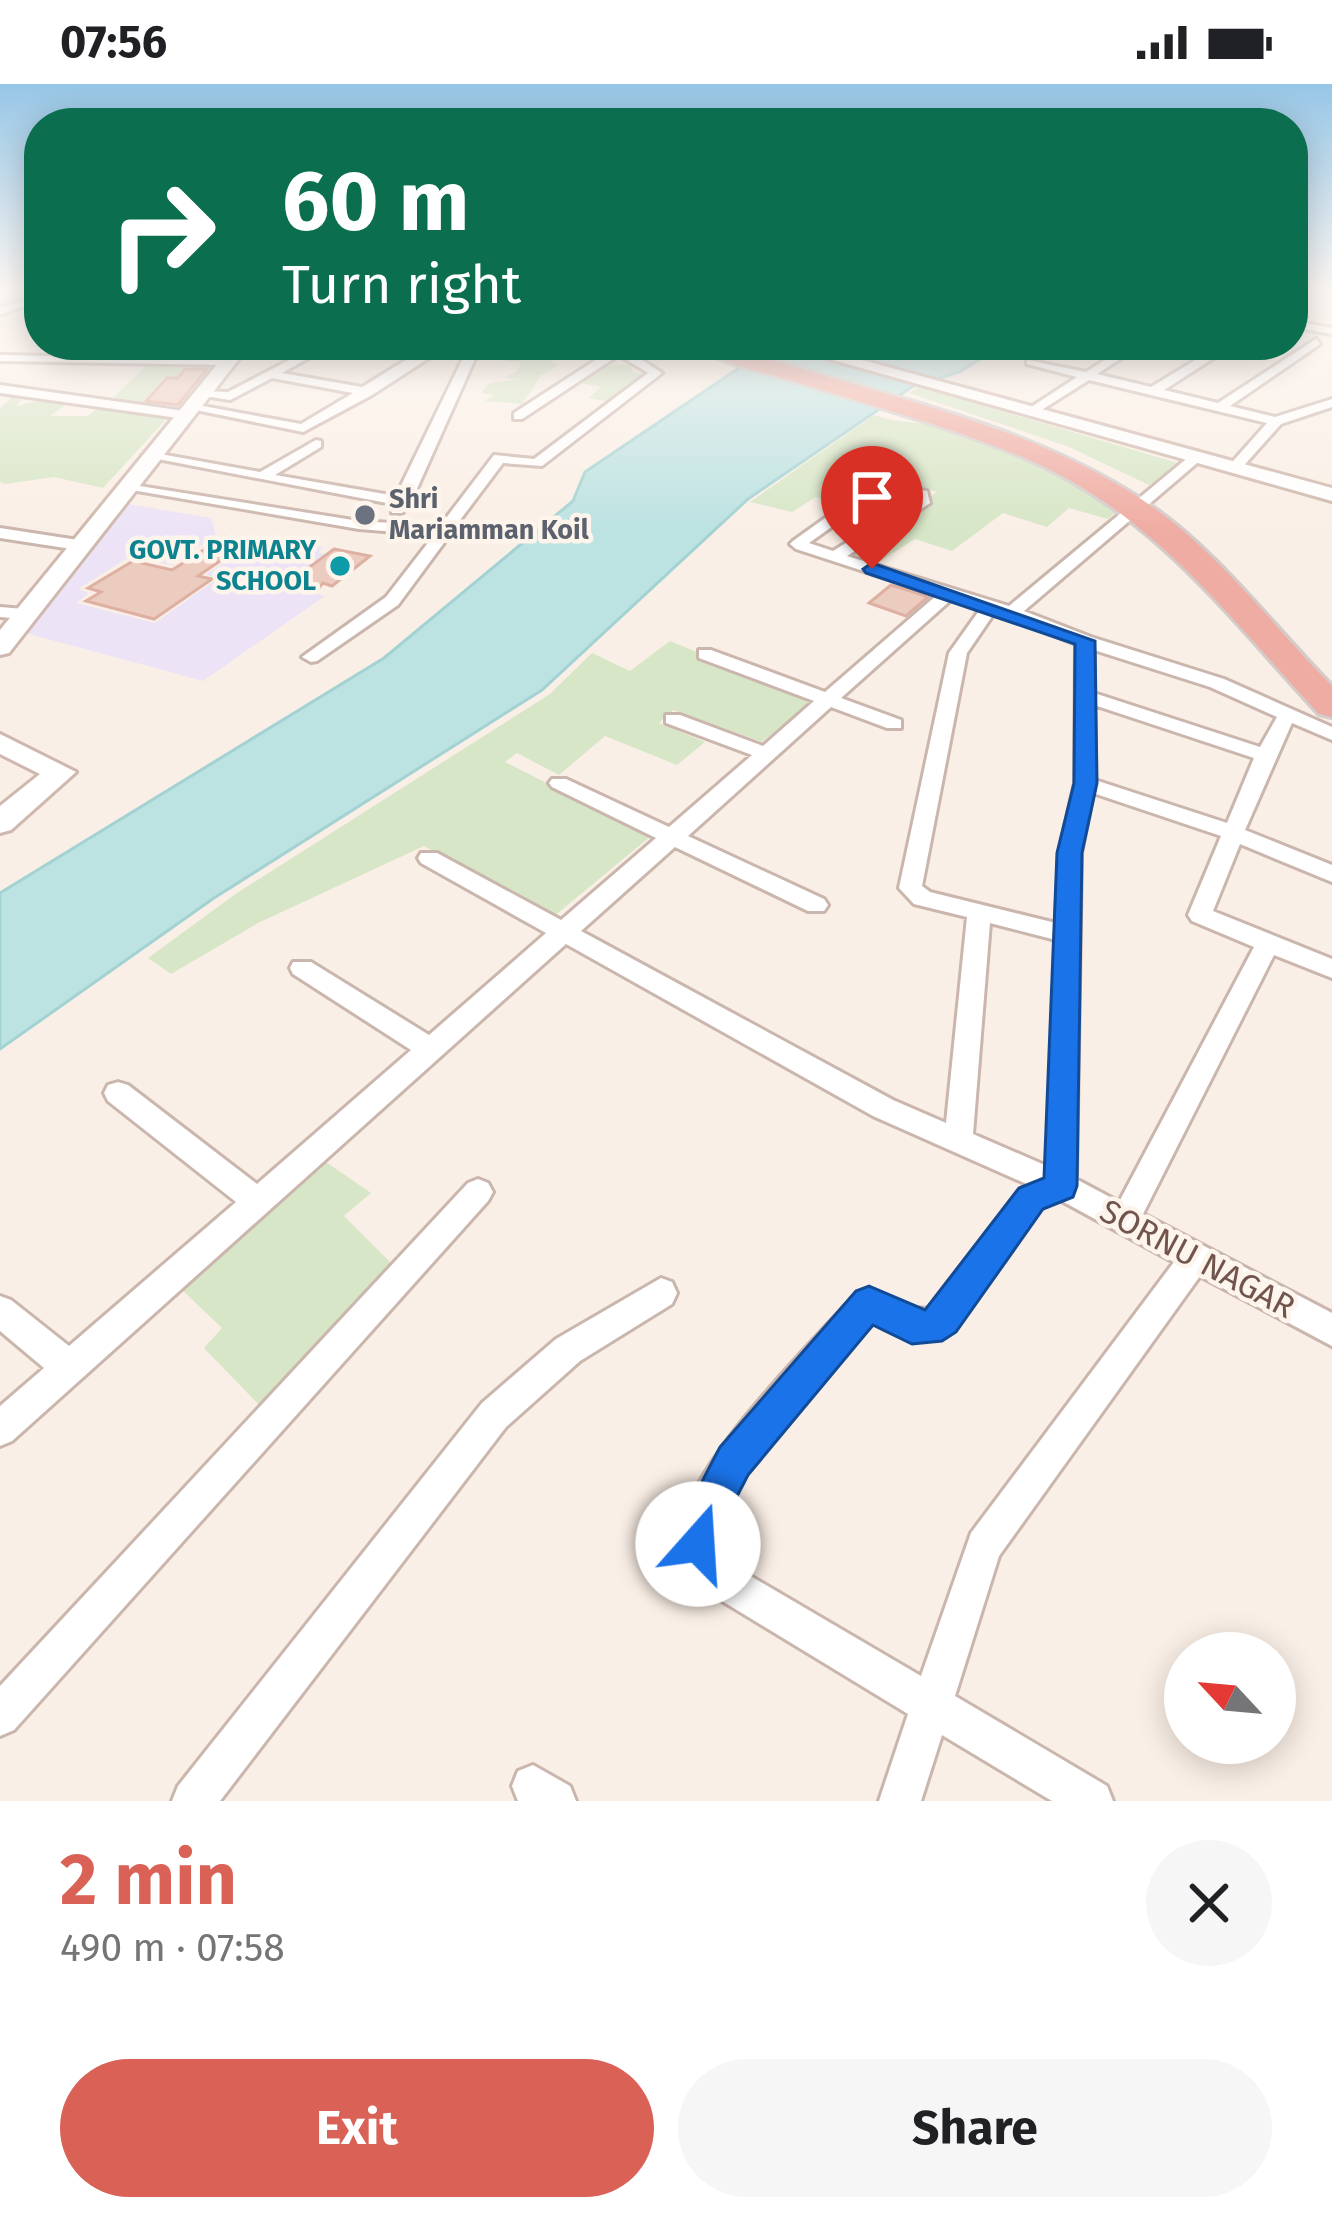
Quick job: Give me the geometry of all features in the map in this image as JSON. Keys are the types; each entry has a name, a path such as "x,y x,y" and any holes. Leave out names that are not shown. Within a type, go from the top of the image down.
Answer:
{"highway":[{"path":"811,372 963,415 1140,501 1205,539 1332,682"},
{"path":"1140,501 1215,574 1332,706"}],"street":[{"path":"134,376 138,372"},
{"path":"0,647 220,372"},
{"path":"194,406 230,396 277,372"},
{"path":"0,387 105,404 194,406 304,428 399,372"},
{"path":"386,524 404,502 464,372"},
{"path":"518,416 579,372"},
{"path":"310,657 392,601 449,531 499,458 537,463 655,372"},
{"path":"856,372 963,415 1028,413 1332,498"},
{"path":"1072,372 1276,421"},
{"path":"1028,413 1094,372"},
{"path":"1154,391 1184,372"},
{"path":"1221,407 1272,372"},
{"path":"272,375 368,392"},
{"path":"40,394 54,384"},
{"path":"105,404 119,390"},
{"path":"0,406 18,391"},
{"path":"1234,468 1276,421 1332,403"},
{"path":"266,474 316,445"},
{"path":"149,456 404,502"},
{"path":"1070,935 922,898 911,891 909,880 958,653 1001,609 1194,459"},
{"path":"1194,459 1332,498"},
{"path":"834,557 926,497 883,484 799,542 834,557 1217,683 1332,734"},
{"path":"128,488 359,525 449,531"},
{"path":"0,532 78,545"},
{"path":"0,1429 949,593"},
{"path":"0,612 24,614"},
{"name":"SORNU NAGAR","path":"1085,641 1085,783 1070,853 1061,1186 1332,1328"},
{"path":"705,654 894,724"},
{"path":"1082,695 1265,755"},
{"path":"1286,717 1230,832 1200,915 1332,969"},
{"path":"674,718 764,753"},
{"path":"0,743 61,772 0,823"},
{"path":"559,783 816,904"},
{"path":"1085,783 1230,832 1332,874"},
{"path":"429,858 883,1108 1061,1186"},
{"path":"958,1141 979,913"},
{"path":"1126,1218 1268,944"},
{"path":"302,968 430,1049"},
{"path":"118,1093 259,1203"},
{"path":"1061,1186 1031,1198 943,1320 929,1328 912,1327 869,1303 734,1461 697,1531 703,1557 717,1577 1092,1801"},
{"path":"0,1716 478,1192"},
{"path":"901,1801 984,1546 1196,1257"},
{"path":"193,1801 494,1415 568,1350 661,1293"},
{"path":"0,1312 69,1367"}],"shaded area":[{"path":"128,504 211,518 216,535 173,565 129,557 78,589 89,593 76,603 155,623 218,578 205,575 256,541 323,547 319,553 332,555 308,574 290,575 279,583 325,596 203,681 22,632"}],"green space":[{"path":"140,372 207,372 203,378 165,377 141,404 114,397"},
{"path":"515,372 547,372 522,404 485,401 494,395 481,393 490,383 520,379 504,378"},
{"path":"590,372 649,375 616,403 589,398 601,387 575,382"},
{"path":"920,387 1181,464 1149,485 1067,446 909,393"},
{"path":"16,394 25,395 16,406 49,398 71,401 50,416 88,416 98,407 169,416 103,488 54,477 5,484 0,482 0,408"},
{"path":"874,415 929,425 1003,449 1119,509 1108,519 1069,508 1047,527 1003,513 952,551 915,539 876,564 842,554 937,492 884,475 838,505 816,497 792,512 750,502"},
{"path":"670,641 699,653 697,658 818,699 762,742 673,710 659,723 705,742 677,765 605,736 559,775 517,753 505,762 651,836 553,917 424,846 258,923 171,974 148,958 237,893 550,694 592,653 630,671"},
{"path":"323,1160 371,1193 344,1216 396,1268 264,1410 204,1348 222,1328 179,1287"}],"water":[{"path":"733,372 959,372 913,386 748,499 542,690 214,898 0,1049 0,893 384,658 573,501 585,472"}],"building":[{"path":"183,372 204,372 178,405 146,401 167,378 178,378"},
{"path":"224,537 248,542 198,576 212,579 154,619 86,601 101,592 88,588 133,561 172,570"},
{"name":"GOVT. PRIMARY SCHOOL","path":"334,549 370,556 332,586 323,583 317,590 288,583"},
{"path":"891,585 928,597 906,616 869,603"}],"place":[{"name":"Shri Mariamman Koil","path":"365,515"},
{"name":"GOVT. PRIMARY SCHOOL","path":"340,566"}],"route":[{"path":"698,1544 697,1531 734,1461 869,1303 912,1327 929,1328 943,1320 1031,1198 1061,1186 1070,853 1085,783 1085,641 1012,612 872,569"}]}
